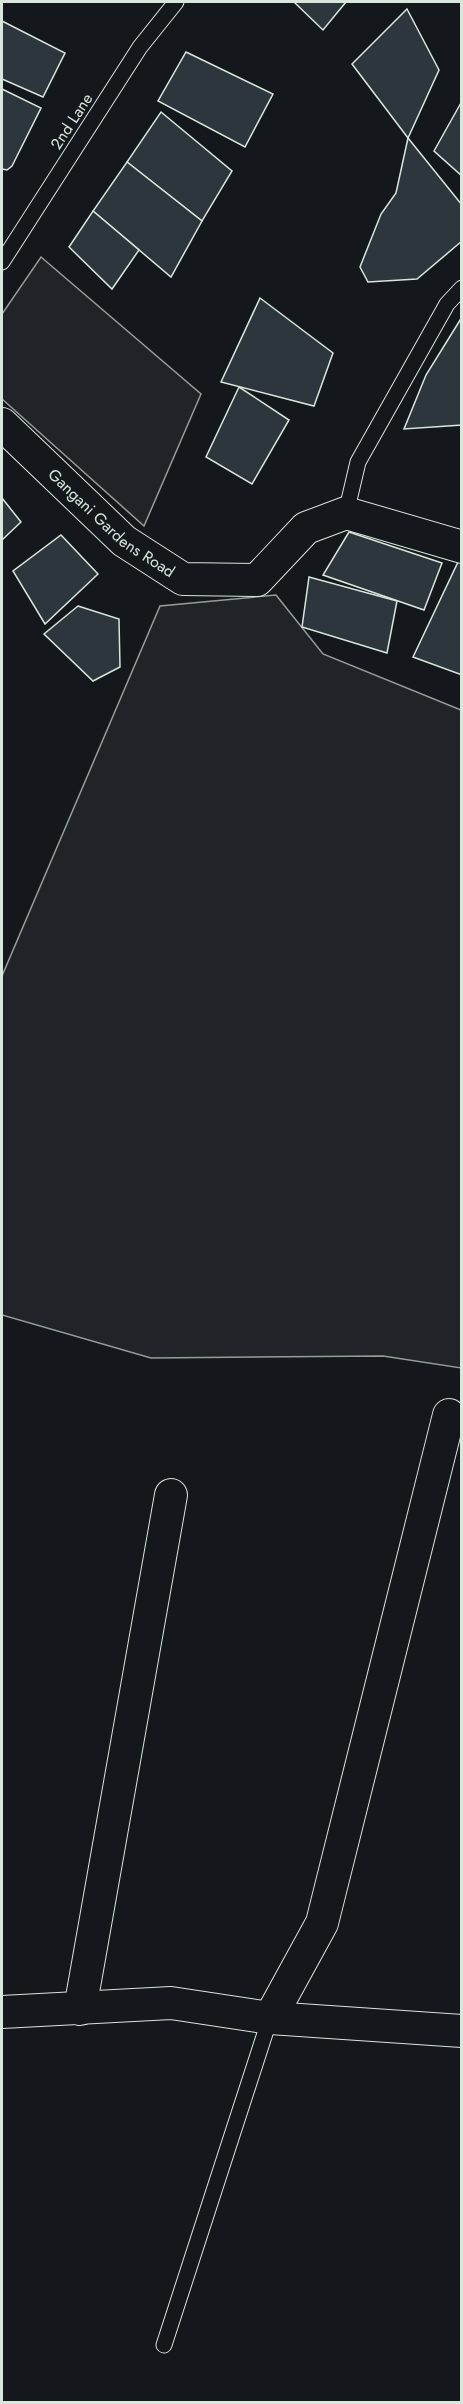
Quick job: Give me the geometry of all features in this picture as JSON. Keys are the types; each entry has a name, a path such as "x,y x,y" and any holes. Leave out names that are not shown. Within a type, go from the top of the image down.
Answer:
{"street":[{"name":"Gangani Gardens Road","path":"2,424 124,541 183,579 256,580 306,528 346,513"},
{"path":"346,513 462,547"},
{"path":"270,2018 322,1923 449,1415"},
{"path":"80,2009 171,1495"},
{"path":"2,2012 171,2003 270,2018 462,2031"}],"lane":[{"name":"2nd Lane","path":"2,262 140,47 176,2"},
{"path":"346,513 358,462 447,304 462,288"},
{"path":"164,2345 270,2018"}],"shaded area":[{"path":"41,257 201,394 144,526 2,399 2,314"},
{"path":"276,595 323,654 461,710 461,1368 383,1356 151,1358 2,1315 2,976 160,606"}],"building":[{"path":"294,2 346,2 323,30"},
{"path":"407,9 439,70 408,138 352,64"},
{"path":"2,21 65,53 43,97 2,79"},
{"path":"186,52 273,94 245,147 158,101"},
{"path":"2,89 41,108 12,166 7,170 2,169"},
{"path":"462,101 462,176 434,151"},
{"path":"161,112 232,171 202,221 127,162"},
{"path":"408,138 462,205 462,241 417,279 368,282 360,267 381,214 396,193"},
{"path":"127,162 202,221 171,277 93,211"},
{"path":"93,211 139,250 112,289 69,247"},
{"path":"260,298 333,353 314,406 221,382"},
{"path":"462,317 462,425 404,429 426,375"},
{"path":"239,387 289,420 252,484 206,457"},
{"path":"2,498 21,522 2,540"},
{"path":"349,532 442,563 424,610 323,575"},
{"path":"61,535 98,574 45,624 13,571"},
{"path":"459,560 462,561 462,675 413,657"},
{"path":"309,577 397,601 387,653 302,627"},
{"path":"78,606 119,619 120,667 93,681 44,634"}]}
